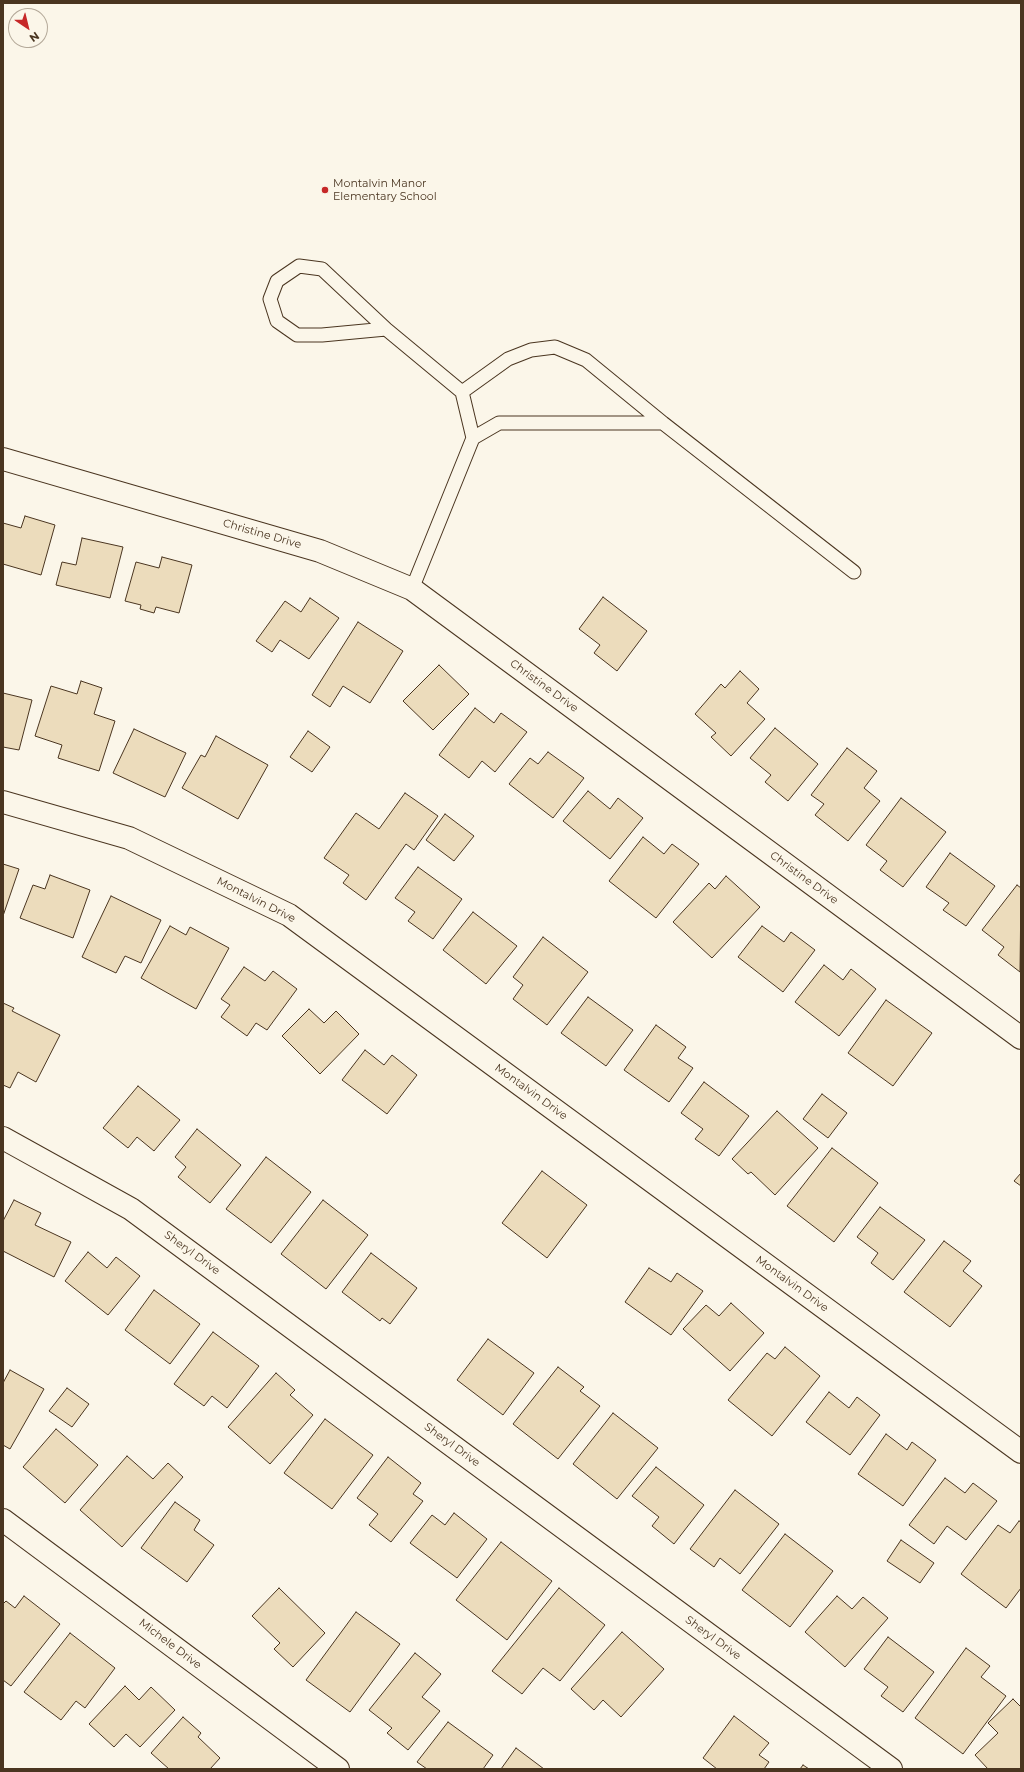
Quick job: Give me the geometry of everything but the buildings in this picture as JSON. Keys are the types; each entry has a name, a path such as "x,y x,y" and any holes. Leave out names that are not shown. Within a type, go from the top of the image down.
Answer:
{"street":[{"name":"Christine Drive","path":"3,459 320,551 412,589 1021,1038"},
{"name":"Montalvin Drive","path":"3,802 129,838 289,915 1021,1452"},
{"name":"Sheryl Drive","path":"3,1138 131,1209 892,1769"},
{"name":"Michele Drive","path":"3,1520 338,1769"}],"lane":[{"path":"386,329 322,335 297,335 277,321 270,299 277,281 299,266 322,269 386,329 462,392 473,438 412,589"},
{"path":"462,392 508,359 531,350 555,347 586,360 854,572"},
{"path":"473,438 499,423 663,422"}],"place":[{"name":"Montalvin Manor Elementary School","path":"325,190"}]}
